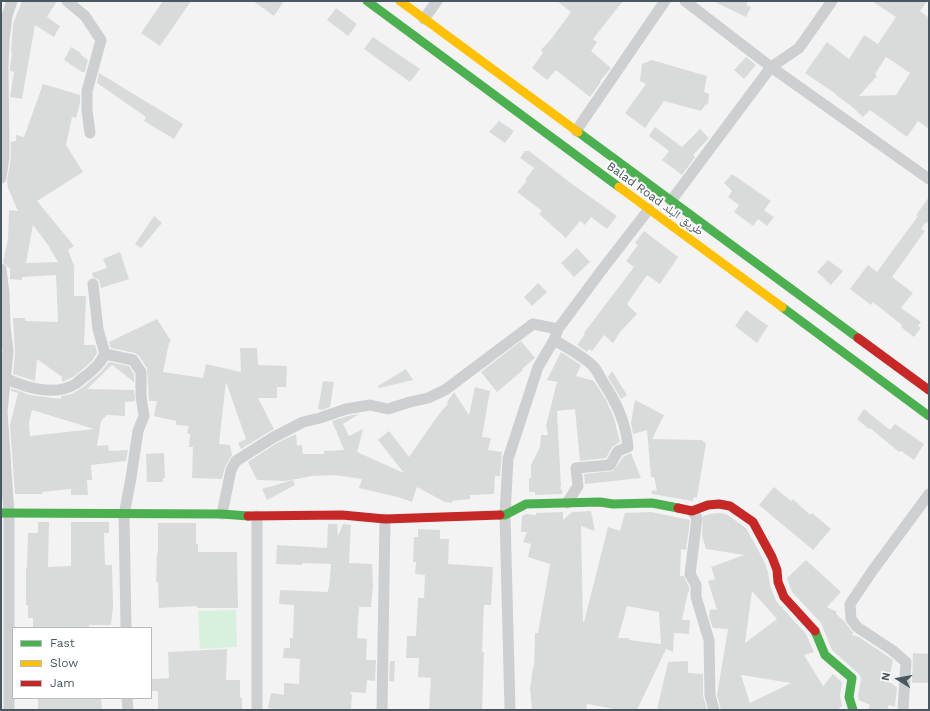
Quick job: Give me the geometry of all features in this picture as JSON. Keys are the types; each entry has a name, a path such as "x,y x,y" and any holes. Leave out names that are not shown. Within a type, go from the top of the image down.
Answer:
{"main road":[{"name":"Balad Road طريق البلد","path":"366,1 929,416"},
{"name":"Balad Road طريق البلد","path":"400,1 929,390"},
{"path":"5,514 222,514 257,516 342,515 385,519 505,514 526,504 600,502 613,504 652,503 692,511 719,504 730,506 753,522 778,570 778,582 784,597 814,629 825,655 852,678 849,698 853,710"}],"street":[{"path":"1,178 4,156 2,66 7,16 12,1"},
{"path":"424,19 437,1"},
{"path":"576,131 665,1"},
{"path":"685,1 771,67 929,179"},
{"path":"670,201 771,67 799,48 832,1"},
{"path":"75,3 101,40 87,91 87,110 90,133"},
{"path":"510,710 505,514 508,459 538,367 556,335 601,271 649,210"},
{"path":"1,269 4,293 4,327 8,351 2,412 8,710"},
{"path":"5,378 21,385 39,389 62,389 76,383 99,365 105,354 98,329 92,284"},
{"path":"222,514 231,470 236,461 274,437 303,422 346,409 370,405 388,409 428,398 445,390 533,324 556,335 593,366 621,413 627,434 628,447 618,451 610,464 576,468 578,486 567,503"},
{"path":"105,354 133,360 142,372 141,396 144,416 138,431 124,515 126,627"},
{"path":"903,710 906,662 892,650 857,627 851,619 850,604 929,494"},
{"path":"692,511 697,518 690,574 696,585 696,597 708,640 710,695 714,710"},
{"path":"257,516 257,710"},
{"path":"382,710 385,519"},
{"path":"127,699 128,710"}],"green space":[{"path":"236,610 237,647 200,649 198,611"}],"building":[{"path":"22,1 57,1 47,17 60,26 54,37 35,25 22,99 10,97 14,72 10,71 10,68 13,24"},
{"path":"163,1 191,1 160,46 141,33"},
{"path":"253,1 284,1 274,16"},
{"path":"557,1 623,1 593,39 597,42 591,51 611,68 600,81 601,82 590,97 556,70 547,80 532,68 543,53 541,50 571,12"},
{"path":"713,1 748,1 746,5 751,7 746,17"},
{"path":"872,1 927,1 920,11 929,18 929,129 918,121 907,137 870,110 863,117 836,94 805,73 827,42 849,59 864,35 878,44 896,17","holes":["886,57 910,73 896,95 859,96 877,76 875,74"]},
{"path":"336,8 357,24 348,36 327,20"},
{"path":"373,37 420,69 410,82 364,49"},
{"path":"71,47 81,53 80,54 88,60 85,72 82,72 64,60"},
{"path":"746,57 756,65 744,79 734,70"},
{"path":"652,60 707,76 704,92 709,94 708,105 706,104 701,111 664,101 645,128 625,113 646,84 640,81 642,64"},
{"path":"99,73 183,124 174,139 144,121 146,117 97,83"},
{"path":"43,84 80,95 80,103 76,118 72,117 66,145 83,172 37,201 74,246 68,250 74,266 74,296 86,296 84,345 95,345 97,353 92,361 83,369 73,377 62,382 62,377 37,359 35,381 13,374 15,352 13,318 25,318 25,321 58,322 56,275 22,277 22,280 10,279 10,267 8,268 3,262 8,239 9,210 18,211 8,188 7,181 11,157 11,142 16,141 16,135 24,137","holes":["33,225 48,245 58,262 26,263"]},
{"path":"499,121 514,131 505,143 489,132"},
{"path":"655,127 682,147 700,129 709,138 693,155 695,157 682,175 662,160 669,151 649,136"},
{"path":"525,151 529,151 617,216 607,229 591,217 585,225 580,221 566,238 539,214 542,211 517,192 527,181 525,180 534,168 520,158"},
{"path":"732,174 771,201 764,210 774,217 767,226 758,219 753,226 734,212 739,205 728,197 732,191 724,183"},
{"path":"929,197 929,224 926,222 921,229 925,231 892,277 913,293 901,308 921,322 918,326 921,328 914,337 901,327 902,325 873,302 871,305 850,289 868,265 877,272 918,216 916,215"},
{"path":"154,216 162,223 141,248 135,244"},
{"path":"644,231 678,257 660,284 647,275 627,304 637,314 620,332 613,343 604,335 592,351 589,349 587,352 577,345 585,334 584,333 634,267 626,261 638,245 635,243"},
{"path":"577,248 590,262 574,277 561,263"},
{"path":"120,252 129,279 101,288 99,280 93,277 92,273 107,268 103,259"},
{"path":"828,260 843,271 831,285 817,272"},
{"path":"538,283 547,292 532,306 524,297"},
{"path":"746,310 768,326 757,343 735,326"},
{"path":"157,319 171,341 169,343 163,372 203,378 206,364 241,372 240,348 257,348 258,365 287,366 286,387 277,387 277,398 258,398 274,429 241,449 238,443 246,439 226,382 219,444 230,445 232,455 225,467 222,479 192,478 193,447 189,447 190,434 187,433 189,426 176,425 176,421 154,416 157,401 149,401 147,368 139,356 135,353 111,348 109,342"},
{"path":"521,341 535,358 497,392 481,372"},
{"path":"561,352 581,365 576,376 594,381 606,400 614,418 620,442 612,447 606,458 580,461 575,409 557,411 561,487 559,487 562,490 562,494 535,495 535,492 529,492 531,465 540,447 541,435 548,435 546,426 557,382 547,380"},
{"path":"109,362 129,366 134,374 134,382 112,365 87,389 134,390 135,401 125,402 125,416 107,415 101,421 97,446 108,445 109,451 128,450 126,461 91,465 92,480 87,480 88,495 71,495 71,489 42,492 43,494 15,494 10,425 18,393 11,391 11,388 30,395 61,399 61,396 72,394 82,388 100,373","holes":["32,410 94,429 30,436 29,423"]},
{"path":"406,369 413,380 379,388 378,386"},
{"path":"612,371 627,395 621,399 608,377"},
{"path":"323,381 334,382 330,407 322,410 318,409"},
{"path":"475,387 490,391 482,437 491,438 488,450 502,452 500,476 495,476 494,494 470,495 470,499 452,501 452,503 445,502 417,487 412,502 398,497 359,488 362,479 334,475 312,476 286,481 257,480 248,462 277,443 296,434 297,446 302,445 303,454 324,454 324,451 344,450 332,421 359,414 343,424 349,436 363,429 357,452 404,473 378,440 389,431 409,457 439,414 448,404 447,402 454,392 469,415"},
{"path":"635,400 664,415 652,439 702,440 706,444 697,497 693,498 693,501 652,494 651,491 657,490 654,477 651,477 647,430 633,434 631,423"},
{"path":"864,409 890,430 895,424 924,444 914,460 901,451 899,452 857,419"},
{"path":"164,453 165,478 163,478 163,482 147,482 146,454"},
{"path":"631,453 641,478 585,484 584,474 613,471 623,457"},
{"path":"293,480 295,485 267,500 262,489"},
{"path":"774,487 791,501 793,499 810,515 812,513 831,529 813,550 759,505"},
{"path":"591,511 595,531 581,526 583,622 608,527 620,531 625,513 651,512 690,520 686,550 681,549 680,576 684,576 689,587 682,620 690,620 689,634 674,633 673,652 666,649 637,710 620,710 587,704 586,710 532,710 530,688 534,667 535,633 538,633 550,564 528,557 531,544 523,542 527,532 521,532 522,516 526,514 536,515 536,513 563,512 563,520 572,512","holes":["627,606 659,612 661,644 629,640 629,638 618,638"]},
{"path":"710,514 726,514 746,528 764,561 776,601 806,634 814,652 804,655 823,686 833,674 842,682 840,696 842,706 837,710 721,710 717,695 728,629 713,628 709,617 710,609 717,610 708,581 715,579 711,567 744,555 706,549 702,536 703,516","holes":["752,591 777,619 745,643","741,675 791,683 750,703"]},
{"path":"38,522 49,522 48,567 71,566 71,522 109,522 109,533 104,533 105,565 112,565 113,606 111,625 89,625 89,627 33,627 33,618 28,618 28,605 26,605 26,568 28,533 38,533"},
{"path":"158,523 196,523 196,544 198,544 198,552 237,552 238,608 197,608 197,606 159,608 158,582 156,582"},
{"path":"328,524 337,524 338,536 343,524 351,525 349,563 372,564 373,584 371,607 359,607 357,638 367,639 366,660 376,660 375,681 367,680 366,693 350,692 352,695 351,709 280,710 268,708 271,693 284,695 284,683 299,684 300,659 283,658 284,648 290,648 290,638 293,638 294,605 279,604 280,590 328,592 331,564 276,564 277,545 327,548"},
{"path":"418,529 440,530 440,539 449,539 448,564 493,567 491,605 484,605 482,710 429,709 431,678 418,677 419,658 406,658 407,636 416,636 418,598 424,598 425,575 415,574 416,562 413,562 414,537 418,537"},
{"path":"806,560 841,592 827,607 837,612 836,614 844,621 853,633 852,635 859,637 893,660 889,682 897,687 895,707 889,705 887,710 868,710 870,705 859,700 860,675 832,650 821,623 792,592 787,578"},
{"path":"227,649 226,680 240,680 242,710 158,710 158,691 152,691 152,679 169,678 168,652"},
{"path":"913,653 929,654 929,683 912,683"},
{"path":"390,661 395,661 394,682 389,681"},
{"path":"688,661 688,673 703,674 703,695 707,710 657,710 668,662"},
{"path":"38,699 101,699 102,710 38,710"}],"traffic: fast":[{"path":"367,1 619,187"},
{"path":"578,132 858,338"},
{"path":"782,307 929,416"},
{"path":"500,515 505,515 526,504 600,502 613,504 652,503 678,508"},
{"path":"1,513 222,514 248,516"},
{"path":"815,631 825,655 852,678 849,697 853,710"}],"traffic: slow":[{"path":"400,1 578,132"},
{"path":"619,187 782,307"}],"traffic: jam":[{"path":"858,338 929,390"},
{"path":"678,508 692,511 708,505 719,504 730,506 753,522 772,557 777,570 778,582 784,597 815,631"},
{"path":"248,516 342,515 385,519 500,515"}]}
